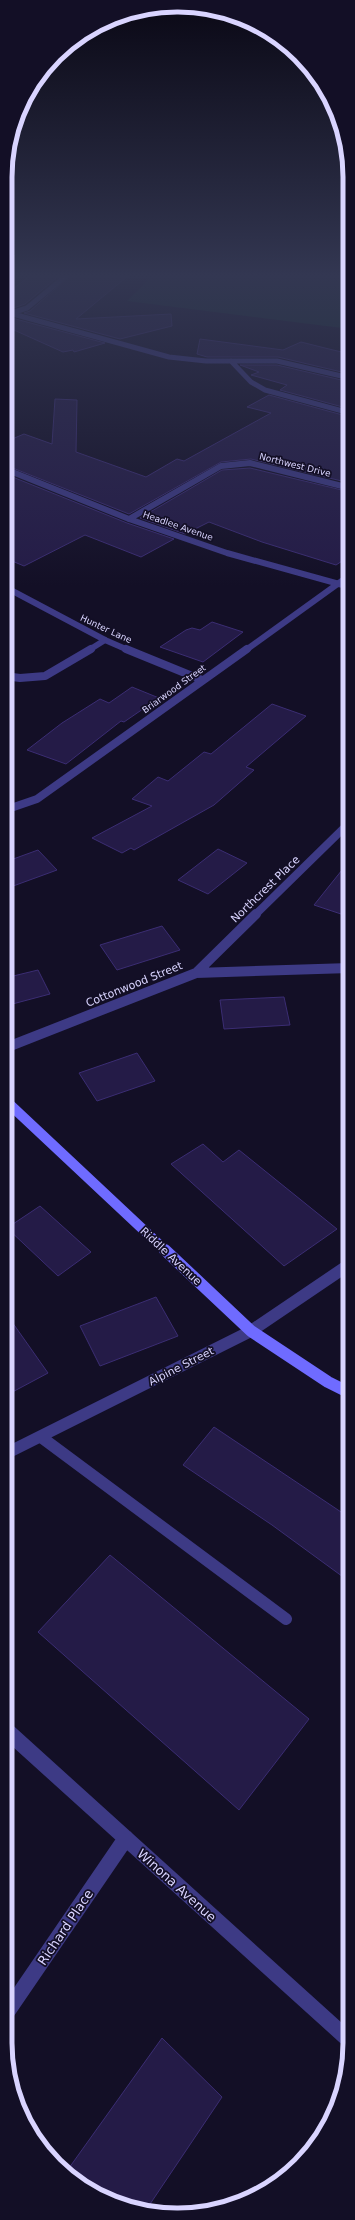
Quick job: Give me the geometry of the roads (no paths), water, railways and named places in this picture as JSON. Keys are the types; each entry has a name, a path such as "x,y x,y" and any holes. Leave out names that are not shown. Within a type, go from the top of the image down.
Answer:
{"street":[{"path":"249,379 266,390 343,411"},
{"name":"Northwest Drive","path":"129,519 221,466 250,463 343,486"},
{"name":"Headlee Avenue","path":"12,472 129,519 227,553 343,586"},
{"name":"Briarwood Street","path":"12,808 37,799 343,580"},
{"name":"Hunter Lane","path":"12,592 105,640 202,680"},
{"path":"12,677 20,678 45,676 105,640"},
{"name":"Northcrest Place","path":"196,973 343,829"},
{"name":"Cottonwood Street","path":"12,1045 196,973 343,968"},
{"name":"Riddle Avenue","path":"12,1107 251,1331 328,1382 343,1390"},
{"name":"Alpine Street","path":"12,1450 251,1331 343,1269"},
{"path":"41,1436 286,1619"},
{"name":"Winona Avenue","path":"12,1735 343,2035"},
{"name":"Richard Place","path":"12,2005 126,1838"}]}
